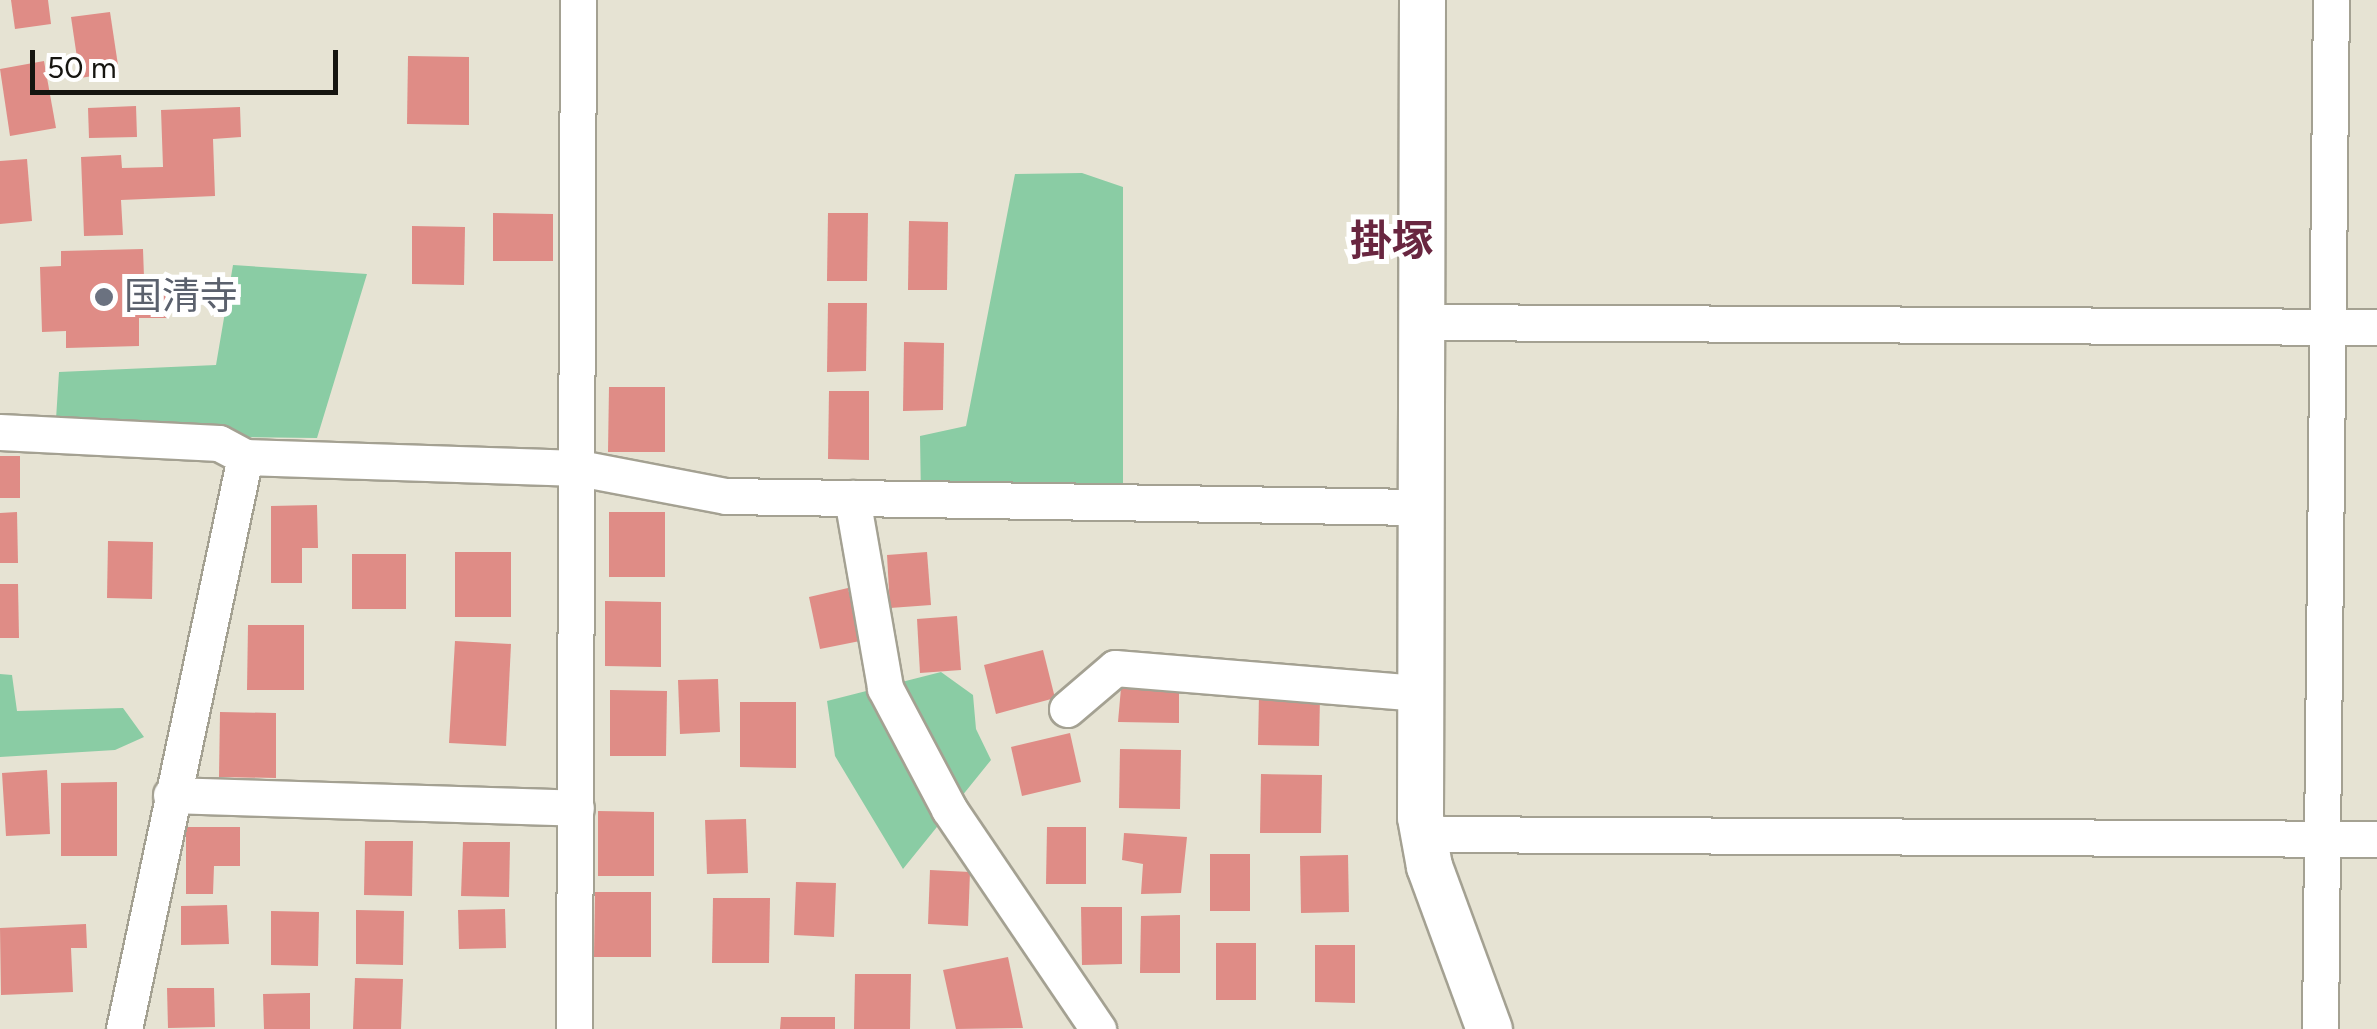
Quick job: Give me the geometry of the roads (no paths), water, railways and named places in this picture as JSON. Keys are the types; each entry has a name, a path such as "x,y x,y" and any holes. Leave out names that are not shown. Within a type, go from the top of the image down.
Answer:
{"street":[{"path":"574,1029 578,0"},
{"path":"1422,0 1423,834 1489,1029"},
{"path":"2320,1029 2331,0"},
{"path":"1421,322 2377,328"},
{"path":"0,432 219,443 245,457 579,468 726,496 1421,507"},
{"path":"124,1029 245,457"},
{"path":"852,498 886,688 949,810 1098,1029"},
{"path":"1067,709 1115,668 1420,693"},
{"path":"171,795 576,808"},
{"path":"1423,834 2377,838"}],"place":[{"name":"国清寺","path":"104,297"}],"district":[{"name":"掛塚","path":"1392,241"}]}
